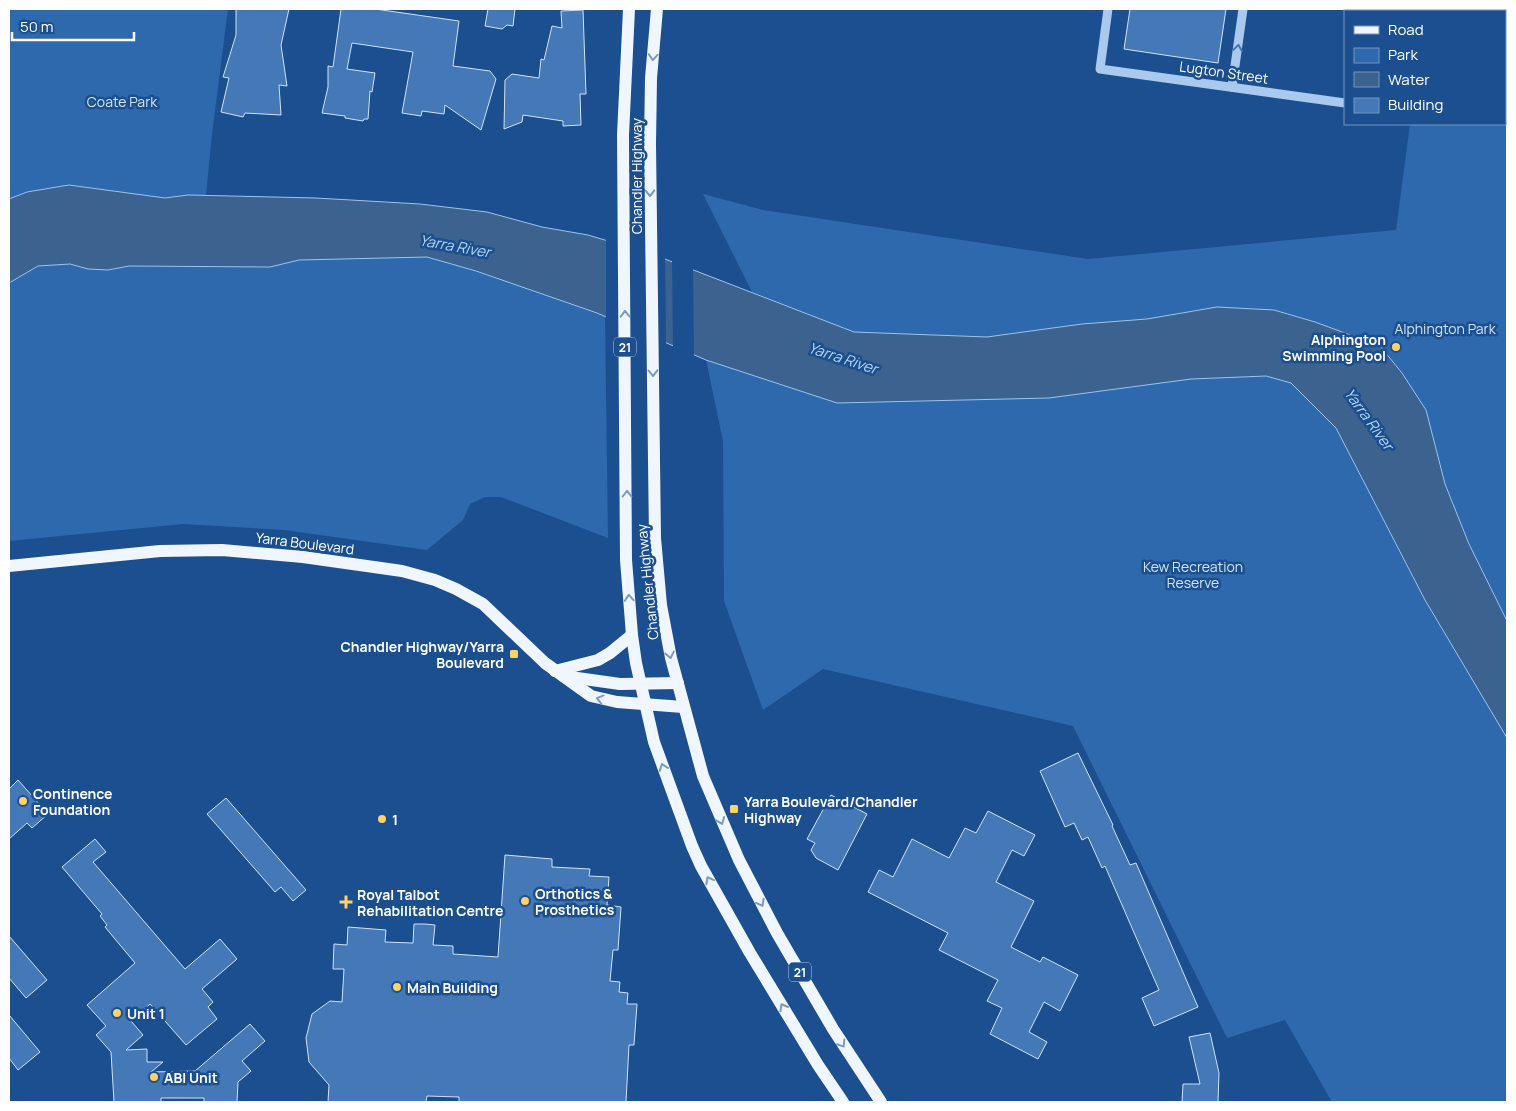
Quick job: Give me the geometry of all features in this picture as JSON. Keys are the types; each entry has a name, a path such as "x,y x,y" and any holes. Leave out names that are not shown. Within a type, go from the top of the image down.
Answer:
{"main road":[{"name":"Chandler Highway","path":"629,9 623,135 626,560 632,635 640,684 654,742 701,866 750,953 843,1102"},
{"name":"Chandler Highway","path":"657,9 651,78 650,144 655,528 664,626 683,706 703,776 739,860 777,933 833,1029 881,1102"},
{"name":"Yarra Boulevard","path":"9,566 118,554 212,549 303,557 402,571 434,580 456,589 483,604 559,673 585,693 596,698 645,705 683,706"},
{"path":"559,673 598,660 632,635"},
{"path":"559,673 614,684 678,684"}],"street":[{"name":"Lugton Street","path":"1108,9 1100,69 1344,103"},
{"path":"1232,87 1244,9"}],"green space":[{"name":"Coate Park","path":"9,9 228,9 206,195 165,198 69,185 27,192 9,199"},
{"name":"Alphington Park","path":"1507,9 1507,621 1469,544 1445,484 1426,410 1402,373 1380,346 1315,322 1274,310 1082,324 987,337 854,332 752,292 703,194 763,210 1088,259 1396,230 1410,125 1506,125 1506,10 1425,10"},
{"path":"427,257 476,271 605,316 608,538 501,497 485,497 470,504 463,520 427,550 284,530 183,524 9,541 10,282 38,266 70,264 88,269 108,270 129,266 270,267 298,260"},
{"name":"Kew Recreation Reserve","path":"706,360 837,403 1049,398 1191,379 1266,376 1291,383 1336,428 1425,600 1507,738 1507,1102 1332,1102 1285,1020 1227,1038 1073,726 823,669 763,710 724,601 723,441"}],"water":[{"name":"Yarra River","path":"69,185 165,198 188,195 316,198 420,204 487,212 542,227 588,235 652,254 854,332 987,337 1082,324 1147,319 1217,307 1274,310 1315,322 1380,346 1402,373 1426,410 1445,484 1469,544 1507,621 1507,738 1425,600 1336,428 1291,383 1266,376 1191,379 1049,398 837,403 706,360 597,313 476,271 427,257 299,260 270,267 129,266 108,270 88,269 70,264 38,266 9,283 9,199 27,192"}],"pier":[{"path":"606,238 665,256 666,345 606,320"},
{"path":"672,259 693,267 694,358 673,348"}],"building":[{"path":"236,9 289,9 281,45 287,86 279,85 281,115 245,113 243,117 221,112 229,78 223,77 236,35"},
{"path":"341,9 375,9 459,21 453,66 490,71 496,79 481,130 445,105 444,114 422,111 421,116 402,113 413,52 352,43 347,69 375,73 372,92 370,91 368,119 363,121 322,113 328,87 328,66 333,67"},
{"path":"488,9 515,9 513,26 507,25 502,29 485,26"},
{"path":"1130,9 1226,9 1218,63 1124,49"},
{"path":"583,10 586,94 580,94 581,125 563,126 563,121 523,115 522,122 504,129 505,80 512,74 539,78 541,59 544,60 552,26 562,28 561,11"},
{"path":"1078,753 1130,865 1136,863 1198,1007 1154,1026 1142,998 1159,990 1105,866 1102,868 1088,837 1082,840 1074,823 1065,827 1040,771"},
{"name":"Continence Foundation","path":"18,780 48,814 32,828 27,823 9,839 9,789"},
{"path":"831,795 867,814 838,870 816,858 811,850 815,843 807,839"},
{"path":"226,798 306,890 293,901 281,887 275,892 207,814"},
{"path":"988,811 1035,835 1024,856 1012,850 996,882 1034,901 1011,947 1040,962 1043,957 1078,975 1060,1011 1044,1002 1029,1032 1047,1042 1038,1059 990,1034 1002,1008 987,1001 998,980 939,950 948,933 868,892 879,870 893,877 912,839 949,858 965,828 976,833"},
{"path":"95,839 106,852 93,862 185,969 220,939 237,959 202,989 213,1002 208,1007 217,1019 186,1045 150,1004 131,1021 143,1035 126,1050 147,1049 147,1062 163,1062 151,1072 195,1071 250,1024 265,1041 242,1061 251,1071 238,1082 237,1102 204,1102 204,1098 161,1098 161,1102 114,1102 111,1052 96,1035 106,1026 87,1005 135,963 105,927 107,925 100,916 102,914 62,867"},
{"name":"Main Building","path":"505,855 552,859 552,867 590,869 589,876 609,877 607,905 621,907 618,950 613,950 610,981 620,982 619,992 628,993 627,1004 637,1004 634,1045 629,1045 626,1102 459,1102 459,1097 427,1096 426,1102 328,1102 329,1085 309,1062 306,1038 312,1014 330,1001 342,1002 344,969 333,969 334,944 347,945 348,927 386,930 385,942 413,943 414,924 425,924 435,925 433,945 453,946 453,954 498,957"},
{"path":"9,936 47,980 26,998 9,978"},
{"path":"9,1015 40,1052 18,1070 9,1058"},
{"path":"1210,1033 1219,1073 1218,1102 1182,1102 1183,1084 1200,1084 1189,1037"}],"place":[{"name":"Alphington Swimming Pool","path":"1396,347"},
{"name":"Chandler Highway/Yarra Boulevard","path":"514,654"},
{"name":"Continence Foundation","path":"23,801"},
{"name":"Yarra Boulevard/Chandler Highway","path":"734,809"},
{"name":"1","path":"382,819"},
{"name":"Orthotics & Prosthetics","path":"525,901"},
{"name":"Royal Talbot Rehabilitation Centre","path":"346,902"},
{"name":"Main Building","path":"397,987"},
{"name":"Unit 1","path":"117,1013"},
{"name":"ABI Unit","path":"154,1077"}]}
